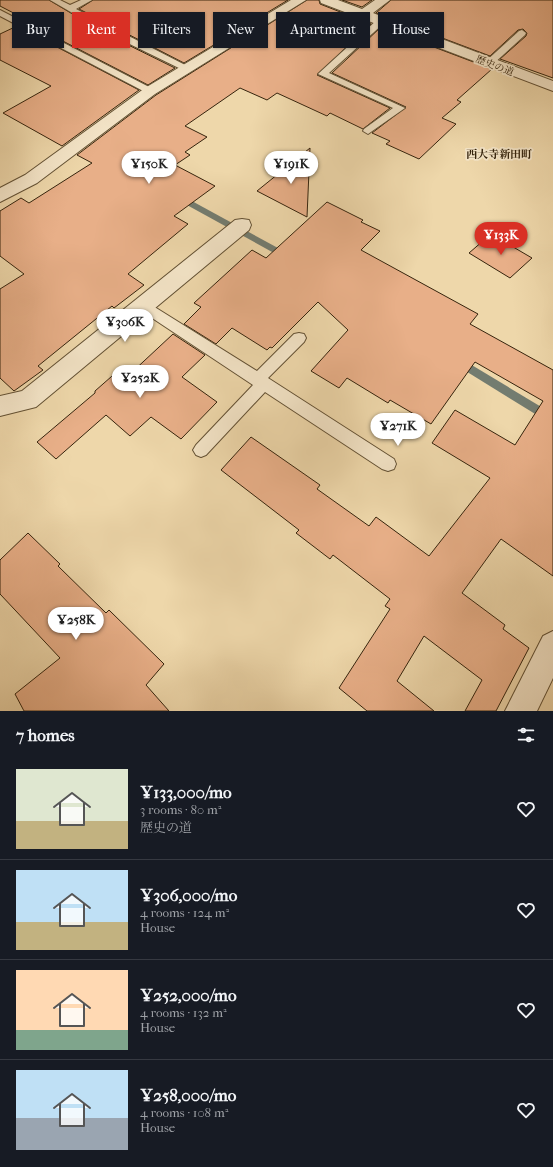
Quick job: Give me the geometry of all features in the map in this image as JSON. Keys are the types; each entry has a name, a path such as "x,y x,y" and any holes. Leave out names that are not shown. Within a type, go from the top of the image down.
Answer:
{"street":[{"path":"0,196 31,179 150,91 300,0"},
{"name":"歴史の道","path":"326,0 358,12"},
{"path":"366,12 384,0"},
{"name":"歴史の道","path":"444,46 553,86"},
{"path":"0,406 28,400 145,306 235,230"},
{"path":"520,711 553,646"}],"lane":[{"path":"54,0 71,8 110,31 188,69"},
{"path":"71,8 88,0"},
{"path":"0,13 12,19"},
{"path":"5,25 12,22"},
{"path":"368,131 400,108 323,74 378,25"},
{"path":"489,63 522,33"},
{"path":"64,46 150,91"},
{"path":"145,306 388,464"},
{"path":"201,450 299,338"}],"building":[{"path":"0,0 49,0 72,14 72,46 64,42 64,12 12,12 0,6"},
{"path":"93,0 288,0 268,12 213,12 213,45 184,63 155,48 205,48 205,12 138,12 138,39 130,35 130,12 85,12 79,9"},
{"path":"307,0 319,0 320,4 340,12 288,12"},
{"path":"342,0 372,0 362,7"},
{"path":"391,0 553,0 553,78 500,59 526,36 527,33 523,29 518,30 490,56 444,39 444,12 376,13"},
{"path":"276,20 276,48 346,48 317,75 390,108 363,129 330,113 327,116 277,93 267,100 240,88 185,126 207,137 185,152 190,155 175,165 215,186 174,216 188,224 128,274 144,285 114,308 112,306 38,366 43,370 14,391 0,378 0,289 24,274 0,256 0,211 21,198 29,203 92,163 77,155 156,95 231,48 268,48 268,25"},
{"path":"12,28 12,48 59,48 139,90 62,146 3,113 51,86 0,60 0,34"},
{"path":"378,30 378,48 436,48 492,69 457,100 461,102 442,118 456,124 419,159 386,144 390,141 372,133 406,107 332,73 359,48 370,48 370,37"},
{"path":"130,46 175,68 148,85 76,48 130,48"},
{"path":"310,148 307,217 257,191"},
{"path":"327,202 363,220 361,222 380,231 361,250 478,314 470,324 553,370 553,576 501,539 462,593 505,625 503,629 529,648 496,711 465,711 482,680 424,636 397,681 434,711 367,711 339,688 390,609 385,606 390,599 333,555 330,559 296,533 299,530 221,470 251,437 320,485 317,489 369,526 376,517 429,556 490,478 432,443 455,410 515,445 543,401 475,362 431,424 390,400 388,403 347,378 339,388 311,371 348,330 318,302 272,348 270,347 267,350 232,328 216,344 184,324 201,307 194,303 252,250 266,258"},
{"path":"491,234 532,258 510,278 469,253"},
{"path":"173,334 205,355 182,377 217,402 181,439 151,417 130,436 106,415 56,459 37,442 95,393 95,391 120,369 129,375"},
{"path":"28,533 60,564 58,566 106,613 109,610 164,664 146,685 169,711 24,711 15,694 60,658 0,594 0,560"}],"waterway":[{"path":"179,197 286,256"},
{"path":"460,362 553,420"}],"district":[{"name":"西大寺新田町","path":"499,154"}]}
